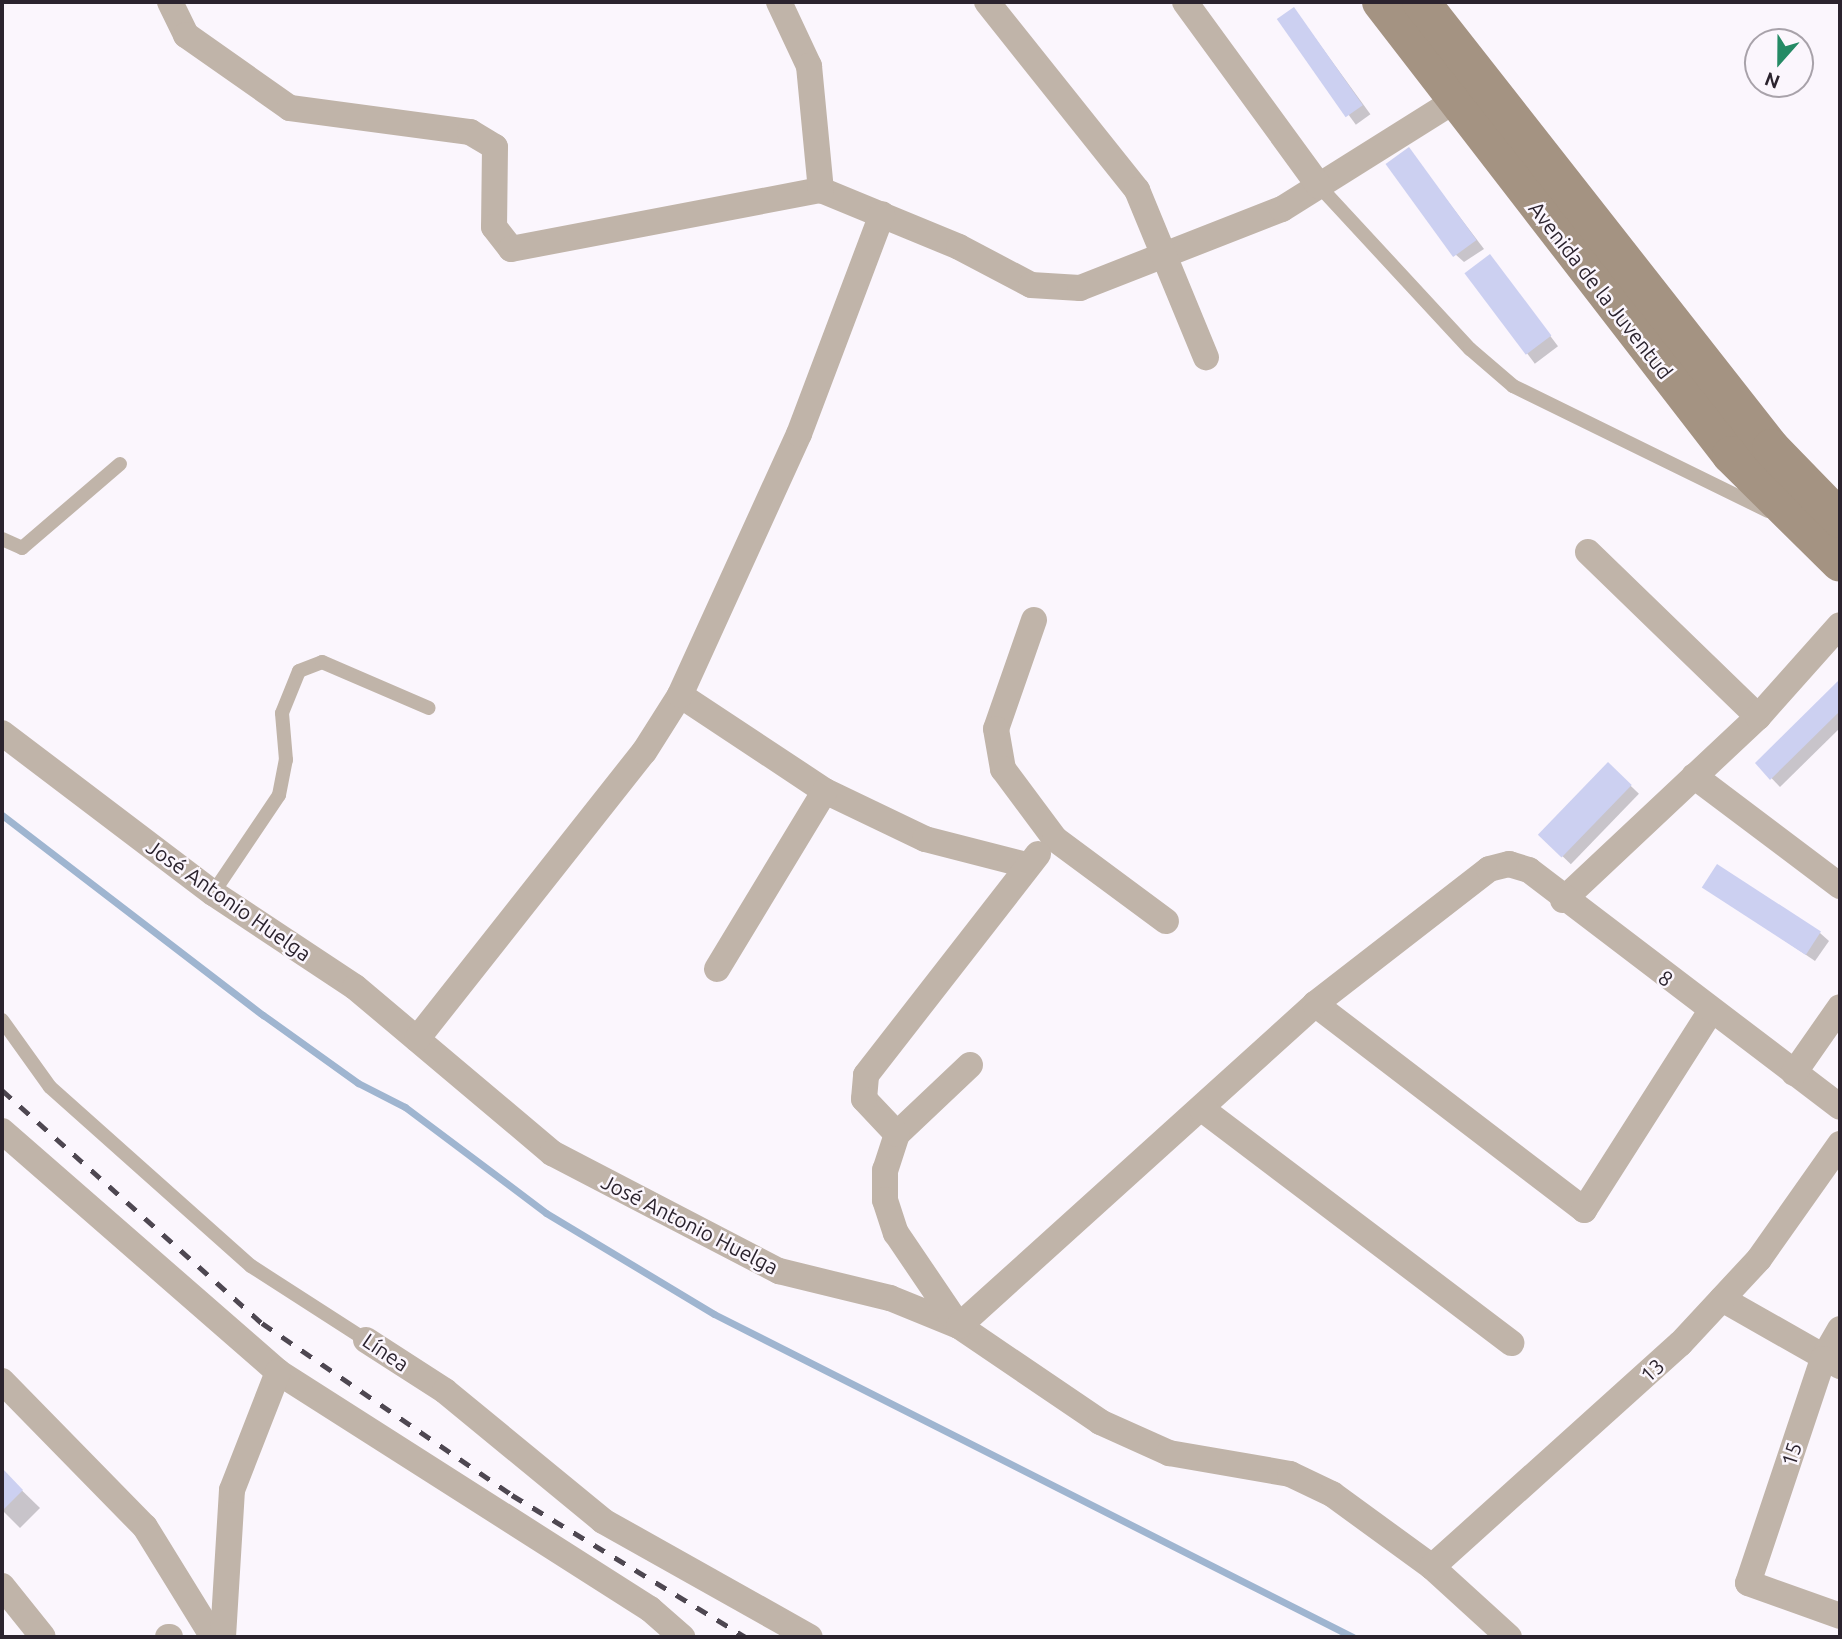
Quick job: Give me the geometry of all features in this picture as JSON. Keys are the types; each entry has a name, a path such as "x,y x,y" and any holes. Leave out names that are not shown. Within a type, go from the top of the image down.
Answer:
{"main road":[{"name":"Avenida de la Juventud","path":"1381,2 1468,92 1731,455 1823,525 1840,563"},
{"name":"Avenida de la Juventud","path":"1421,2 1468,92"}],"street":[{"path":"170,2 186,35 290,108 470,132 495,147 494,227 511,249 821,190 882,214 1031,285 1080,288 1282,209 1468,92"},
{"path":"779,2 809,66 821,190"},
{"path":"987,2 1116,156 1168,254 1206,357"},
{"path":"1185,2 1320,186"},
{"path":"417,1039 644,752 680,695 799,434 882,214"},
{"path":"1588,552 1758,717"},
{"path":"1034,620 996,729 1003,769 1055,839 1167,921"},
{"path":"1563,900 1758,717 1840,625"},
{"path":"680,695 825,791 925,839 1026,865"},
{"name":"José Antonio Huelga","path":"2,733 213,893 355,987 552,1153 721,1244 779,1271 890,1298 959,1326 1100,1422 1169,1453 1290,1474 1332,1494 1432,1567 1509,1637"},
{"path":"1694,776 1840,886"},
{"path":"717,969 825,791"},
{"path":"897,1134 864,1098 866,1075 1026,865 1055,839"},
{"name":"8","path":"1315,1004 1489,869 1509,864 1529,870 1563,900 1840,1107"},
{"path":"970,1065 897,1134 885,1200 896,1233 959,1326 1315,1004 1584,1210 1711,1011"},
{"path":"1794,1073 1840,1007"},
{"path":"1202,1109 1511,1343"},
{"path":"2,1131 278,1372 650,1609 682,1637"},
{"name":"13","path":"1432,1567 1722,1299 1759,1259 1840,1144"},
{"path":"1722,1299 1831,1363"},
{"name":"15","path":"1840,1329 1831,1363 1748,1583 1840,1616"},
{"name":"Línea","path":"366,1340 445,1391 603,1521 810,1637"},
{"path":"223,1637 232,1490 278,1372"},
{"path":"2,1381 145,1527 213,1637"},
{"path":"2,1586 43,1637"}],"lane":[{"path":"1320,186 1470,349 1513,386 1823,525"},
{"path":"2,539 22,548 120,464"},
{"path":"213,893 279,794 286,760 282,713 299,671 322,662 429,708"},
{"name":"Línea","path":"2,1020 50,1087 251,1266 366,1340"}],"building":[{"path":"1294,7 1363,105 1346,117 1277,19"},
{"path":"1409,147 1477,240 1453,257 1386,164"},
{"path":"1490,254 1551,335 1526,355 1464,273"},
{"path":"1840,679 1840,711 1770,780 1755,763"},
{"path":"1608,762 1632,785 1562,858 1538,835"},
{"path":"1717,864 1821,932 1806,955 1702,887"},
{"path":"2,1468 23,1490 2,1511"}],"waterway":[{"path":"2,815 263,1015 358,1083 405,1107 546,1213 714,1314 1353,1637"}],"railway":[{"path":"2,1090 262,1323 512,1495 746,1637"}]}
